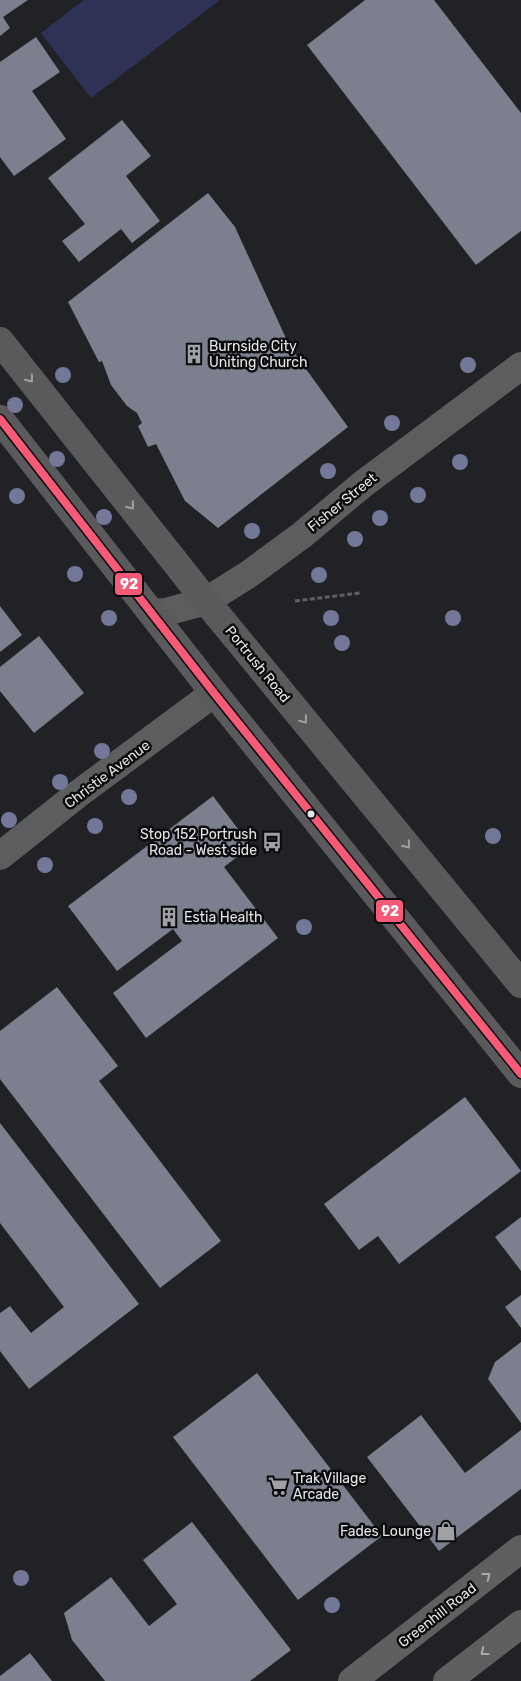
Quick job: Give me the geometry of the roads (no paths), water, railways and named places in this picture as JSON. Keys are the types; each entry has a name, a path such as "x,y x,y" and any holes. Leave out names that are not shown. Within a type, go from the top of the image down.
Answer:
{"highway":[{"name":"Portrush Road","path":"0,341 206,601 521,984"},
{"path":"0,419 214,693 521,1074"}],"main road":[{"name":"Greenhill Road","path":"352,1681 521,1549"},
{"path":"447,1681 521,1624"}],"street":[{"name":"Fisher Street","path":"152,613 166,612 206,601 249,574 363,484 521,366"},
{"name":"Christie Avenue","path":"0,856 78,794 214,693"}],"place":[{"name":"Burnside City Uniting Church","path":"194,354"},
{"name":"Stop 152 Portrush Road - West side","path":"272,842"},
{"name":"Estia Health","path":"169,917"},
{"name":"Trak Village Arcade","path":"278,1486"},
{"name":"Fades Lounge","path":"446,1531"}]}
